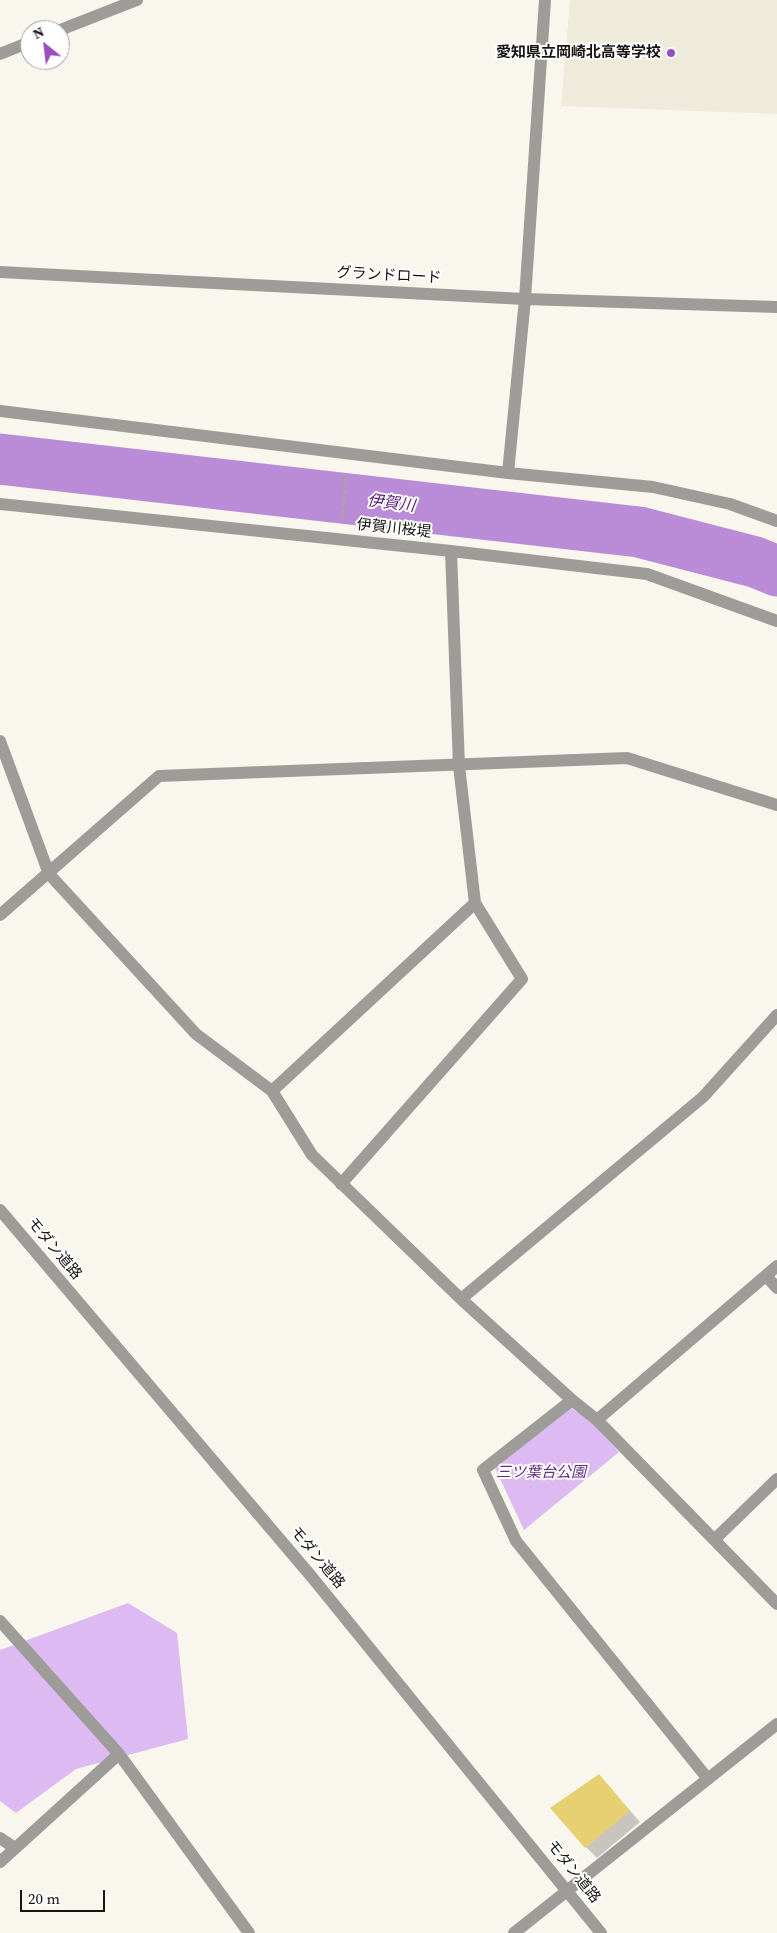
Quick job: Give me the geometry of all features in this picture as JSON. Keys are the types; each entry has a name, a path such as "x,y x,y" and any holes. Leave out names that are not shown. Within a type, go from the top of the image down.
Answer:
{"street":[{"path":"70,26 137,0"},
{"path":"508,473 525,299 545,0"},
{"path":"0,54 20,46"},
{"name":"グランドロード","path":"0,272 525,299 777,307"},
{"path":"0,411 508,473 653,487 730,504 777,521"},
{"name":"伊賀川桜堤","path":"0,504 451,551 648,574 777,621"},
{"path":"340,1184 522,979 475,903 460,766 451,551"},
{"path":"0,741 49,874 196,1034 272,1090 312,1155 340,1184 461,1299 572,1400 597,1420 777,1604"},
{"path":"0,915 159,776 460,766 627,758 777,805"},
{"path":"272,1090 475,903"},
{"path":"461,1299 703,1097 777,1015"},
{"name":"モダン道路","path":"0,1210 311,1576 601,1933"},
{"path":"597,1420 777,1266"},
{"path":"766,1276 777,1288"},
{"path":"572,1400 483,1470 516,1541 708,1779"},
{"path":"715,1539 777,1479"},
{"path":"0,1621 119,1754 249,1933"},
{"path":"514,1933 777,1724"},
{"path":"0,1862 119,1754"},
{"path":"0,1838 15,1848"}],"path":[{"path":"340,540 348,453"}],"shaded area":[{"name":"愛知県立岡崎北高等学校","path":"570,0 777,0 777,114 561,106"}],"green space":[{"name":"三ツ葉台公園","path":"571,1408 593,1423 619,1452 524,1530 495,1468"},
{"path":"128,1603 177,1633 188,1739 76,1769 16,1813 0,1801 0,1650"}],"building":[{"path":"599,1774 630,1811 585,1848 550,1808"}],"waterway":[{"name":"伊賀川","path":"0,459 639,532 755,562 777,571"}],"place":[{"name":"愛知県立岡崎北高等学校","path":"671,53"}]}
